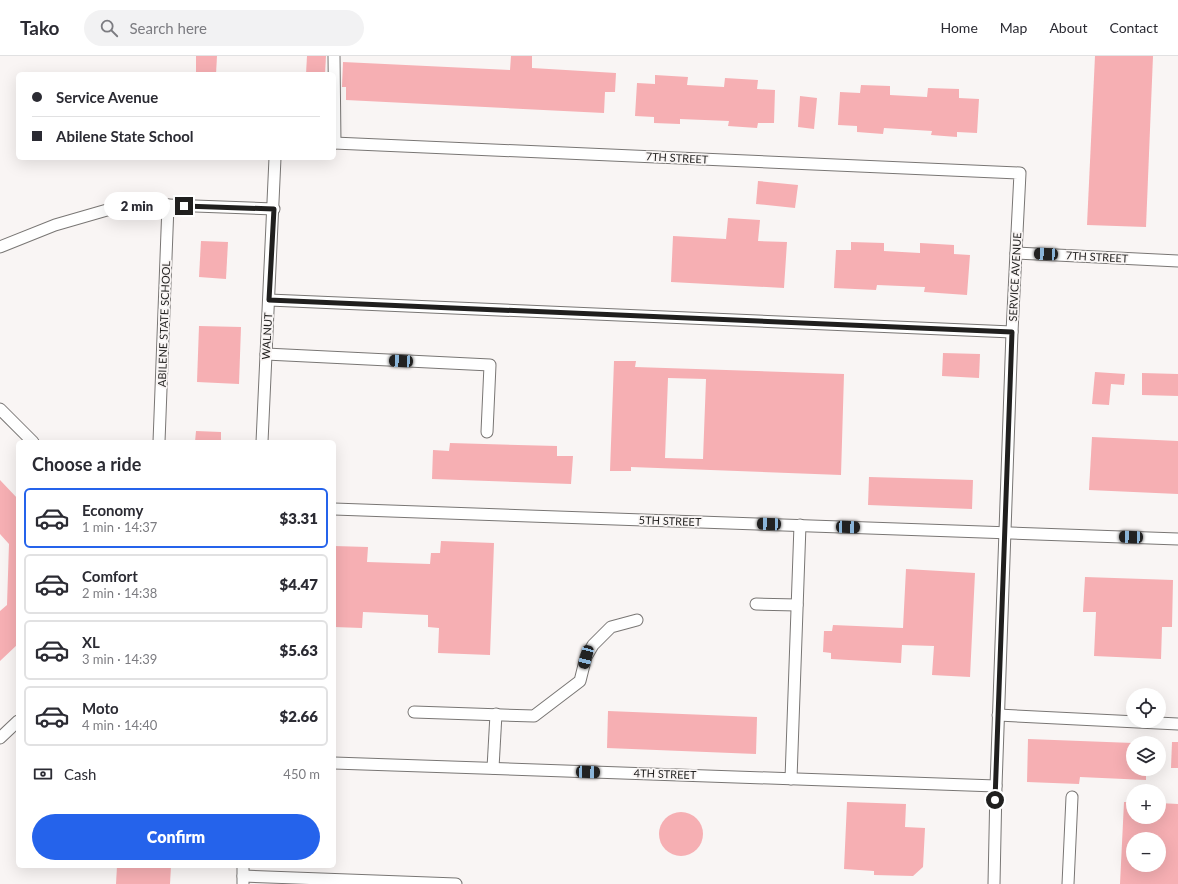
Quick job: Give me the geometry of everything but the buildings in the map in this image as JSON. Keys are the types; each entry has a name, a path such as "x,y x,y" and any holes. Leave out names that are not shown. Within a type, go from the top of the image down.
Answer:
{"lane":[{"path":"334,56 334,72"},
{"name":"7TH STREET","path":"336,143 1020,174"},
{"name":"WALNUT","path":"262,440 274,209 275,160"},
{"name":"SERVICE AVENUE","path":"994,884 998,715 1012,332 1020,174"},
{"path":"0,247 55,225 107,210 168,205 274,209"},
{"name":"ABILENE STATE SCHOOL","path":"159,440 168,205"},
{"name":"7TH STREET","path":"1016,253 1178,261"},
{"path":"269,300 1012,332"},
{"path":"266,354 490,365 487,432"},
{"path":"0,409 31,440"},
{"name":"5TH STREET","path":"336,509 1005,533"},
{"path":"791,779 800,525"},
{"path":"1005,533 1178,539"},
{"path":"756,604 797,605"},
{"path":"414,712 534,716 580,681 586,657 593,645 611,627 637,620"},
{"path":"493,768 496,714"},
{"path":"998,715 1178,724"},
{"path":"0,738 16,723"},
{"name":"4TH STREET","path":"336,763 996,786"},
{"path":"1068,884 1072,797"},
{"path":"243,876 456,884"}],"route":[{"path":"184,206 274,209 269,300 1012,332 995,800"}]}
